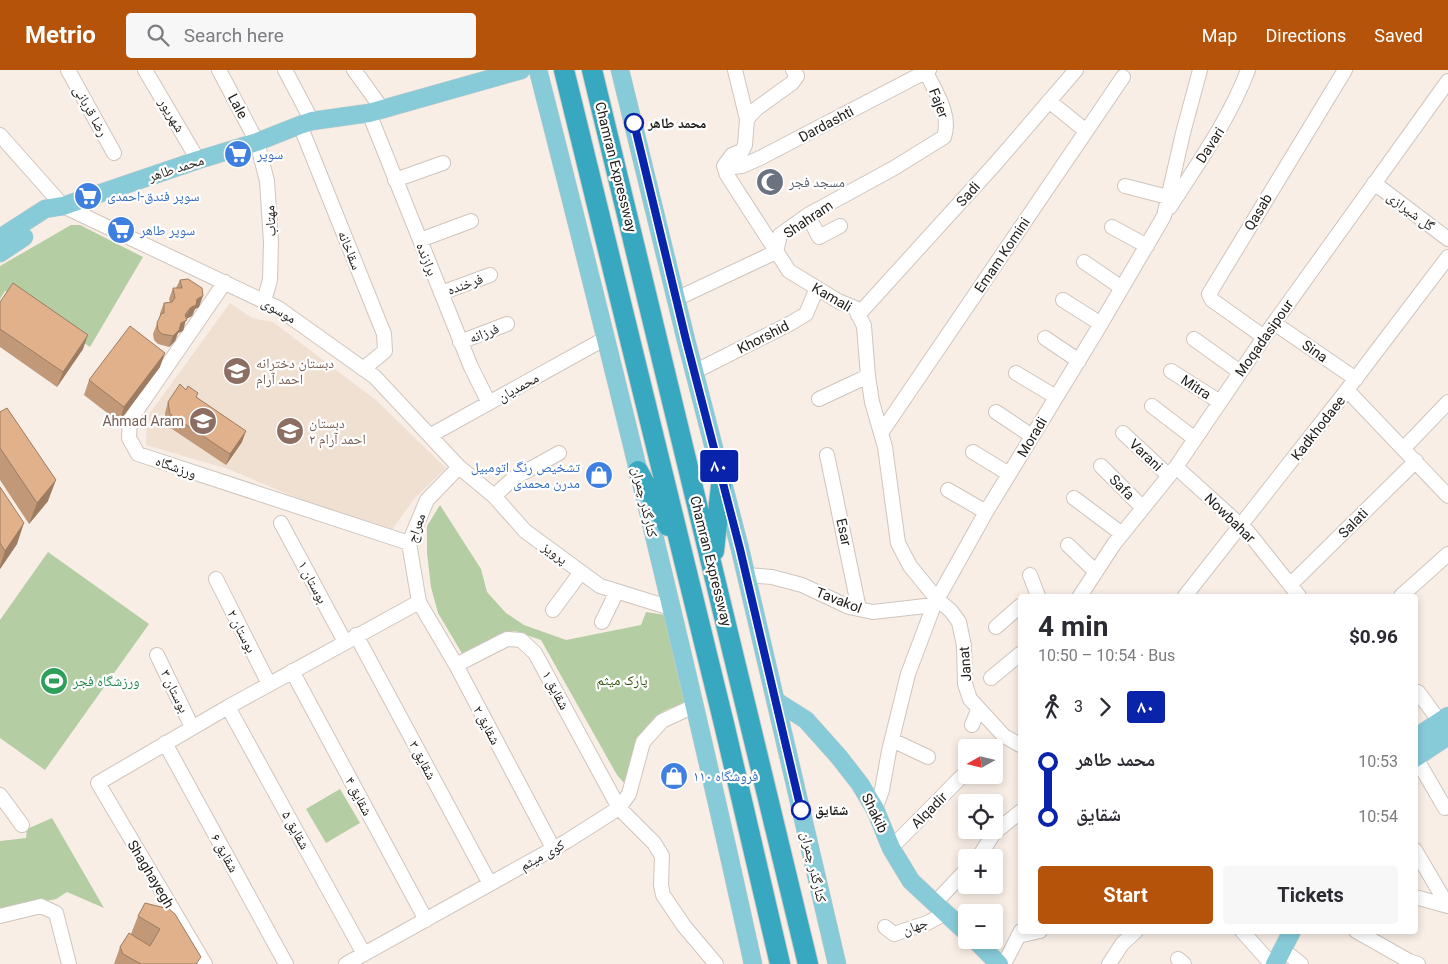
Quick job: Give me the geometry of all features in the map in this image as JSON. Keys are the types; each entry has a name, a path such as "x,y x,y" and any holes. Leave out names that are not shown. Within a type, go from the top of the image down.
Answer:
{"highway":[{"name":"Chamran Expressway","path":"564,70 682,552 780,964"},
{"name":"Chamran Expressway","path":"592,70 808,964"},
{"path":"638,471 682,552"},
{"path":"713,565 722,476"}],"main road":[{"name":"محمد طاهر","path":"0,238 45,209 62,206 257,142 306,123 376,112 521,70"},
{"name":"کنارگذر چمران","path":"538,70 638,471 719,811 753,964"},
{"name":"کنارگذر چمران","path":"620,70 746,575 836,964"},
{"name":"محمد طاهر","path":"0,252 53,217 62,206"},
{"name":"Shakib","path":"776,701 806,720 860,784 874,809 891,848 911,881 958,924"},
{"path":"1418,737 1445,725"},
{"path":"1418,755 1445,725"},
{"path":"1272,959 1279,934"},
{"path":"1272,959 1290,934"},
{"path":"984,949 999,964"}],"street":[{"name":"رضا قربانی","path":"68,70 114,153"},
{"name":"شهریور","path":"145,70 198,160"},
{"name":"Lale","path":"219,70 257,142"},
{"path":"285,70 306,123"},
{"name":"برازنده","path":"354,70 376,112 395,180 460,342 490,403"},
{"path":"727,162 732,156 742,151 745,146 748,119 735,70"},
{"path":"748,119 756,109 792,83 796,76 793,70"},
{"name":"Sadi","path":"858,315 996,163 1076,70"},
{"name":"Moradi","path":"874,809 882,790 908,674 936,602 986,512 1101,324 1164,216 1200,70"},
{"name":"Davari","path":"1164,216 1226,120 1248,70"},
{"name":"Qasab","path":"1264,337 1212,300 1209,294 1345,70"},
{"name":"Dardashti","path":"727,162 733,168 760,158 926,71"},
{"name":"Fajer","path":"808,215 894,168 944,137 947,128 945,113 926,71"},
{"name":"Emam Komini","path":"881,433 1122,77"},
{"name":"Moqadasipour","path":"1081,594 1122,534 1172,472 1264,337 1448,81"},
{"path":"1049,101 1086,131"},
{"name":"سقاخانه","path":"306,123 384,334 385,351 363,368"},
{"path":"0,135 62,206"},
{"name":"مهتاب","path":"257,142 267,181 271,242 270,280 264,300"},
{"name":"Kamali","path":"727,162 724,166 727,176 789,271 816,288 855,308 864,326 872,402 885,447 898,543 910,566 936,602"},
{"path":"395,180 443,163"},
{"name":"گل شیرازی","path":"1374,182 1448,239"},
{"path":"1125,186 1168,197"},
{"name":"موسوی","path":"62,206 278,308 375,377 460,467"},
{"path":"808,215 819,237 840,226"},
{"name":"Shahram","path":"676,299 776,252 780,235 808,215"},
{"path":"420,240 470,221"},
{"path":"1112,227 1147,246"},
{"name":"Kadkhodaee","path":"1187,594 1352,385 1448,257"},
{"path":"1084,262 1122,288"},
{"name":"فرخنده","path":"441,293 490,275"},
{"name":"ورزشگاه","path":"225,282 130,420 129,438 138,454 408,543"},
{"name":"Khorshid","path":"694,372 806,314 816,288"},
{"path":"1063,300 1101,324"},
{"name":"Sina","path":"1274,323 1352,385 1404,448 1448,496"},
{"name":"فرزانه","path":"460,342 507,324"},
{"name":"محمدیان","path":"431,435 606,338"},
{"path":"1045,338 1078,361"},
{"path":"1194,339 1240,372"},
{"name":"Mitra","path":"1172,371 1220,402"},
{"path":"1016,373 1056,397"},
{"path":"820,399 868,376"},
{"path":"1404,448 1448,402"},
{"path":"1152,406 1195,439"},
{"path":"996,412 1032,436"},
{"name":"Varani","path":"1123,434 1172,472"},
{"path":"973,452 1009,474"},
{"path":"494,496 514,478 559,453"},
{"name":"Esar","path":"828,455 859,609"},
{"name":"Salati","path":"1295,591 1416,461"},
{"name":"Safa","path":"1101,466 1144,508"},
{"name":"معراج","path":"419,602 408,543 427,500 460,467"},
{"name":"پرویز","path":"460,467 494,496 525,531 600,586 670,608"},
{"name":"Nowbahar","path":"1172,472 1242,526 1295,591"},
{"path":"948,490 986,512"},
{"path":"1074,498 1122,534"},
{"name":"بوستان ۱","path":"281,523 351,639"},
{"path":"1068,545 1096,572"},
{"path":"1403,594 1448,554"},
{"path":"553,610 581,572"},
{"name":"Tavakol","path":"746,575 772,577 802,585 849,607 873,612 936,602"},
{"path":"1030,576 1035,594"},
{"name":"بوستان ۲","path":"216,579 269,684"},
{"path":"602,622 617,591"},
{"path":"165,743 419,602"},
{"name":"شقایق ۲","path":"419,602 456,666 553,848"},
{"name":"Janat","path":"936,602 951,611 959,622 964,646 965,684 970,699 978,710 1004,736 1018,743"},
{"path":"996,627 1018,608"},
{"name":"شقایق ۳","path":"351,639 490,884"},
{"name":"شقایق ۱","path":"456,666 508,639 521,640 536,653 619,808"},
{"name":"بوستان ۳","path":"157,656 192,727"},
{"path":"991,678 1018,656"},
{"name":"شقایق ۴","path":"292,671 426,920"},
{"path":"1418,692 1445,725"},
{"name":"کوی میثم","path":"346,964 553,848 619,808 629,794 643,742 662,721 694,706"},
{"name":"شقایق ۵","path":"228,707 364,954"},
{"path":"972,725 978,710"},
{"path":"892,740 928,758"},
{"name":"Shaghayegh","path":"165,743 98,784 205,964"},
{"name":"شقایق ۶","path":"165,743 286,964"},
{"path":"1418,763 1444,808"},
{"name":"Alqadir","path":"891,848 958,780"},
{"path":"0,795 22,825"},
{"path":"619,808 654,843 662,856 661,885 663,895 684,926 716,964"},
{"path":"984,849 994,833 1018,814"},
{"path":"1418,855 1448,906"},
{"path":"941,908 958,882"},
{"path":"1418,898 1448,906"},
{"path":"0,916 41,906 56,913 69,964"},
{"name":"جهان","path":"885,927 894,934 926,923 941,908"},
{"path":"1004,964 1019,934"},
{"path":"1109,964 1122,944 1133,934"},
{"path":"1245,934 1272,959 1301,964"},
{"path":"1361,934 1411,963"}],"shaded area":[{"path":"230,303 252,318 273,322 377,401 446,468 414,499 392,530 328,511 228,469 146,445 147,417"}],"green space":[{"path":"71,225 80,225 143,257 90,347 13,294 5,291 0,299 0,266"},
{"name":"پارک میثم","path":"440,505 481,569 487,592 506,613 524,625 566,640 641,625 646,612 665,615 686,702 661,713 645,730 632,756 626,785 617,775 541,640 515,631 499,634 463,655 438,613 431,587 427,553 427,526"},
{"name":"ورزشگاه فجر","path":"48,552 149,624 45,770 0,738 0,620"},
{"path":"340,789 360,823 326,843 306,809"},
{"path":"52,818 104,908 67,892 56,899 0,911 0,841 26,838 27,829"}],"building":[{"path":"188,279 202,288 203,296 197,299 196,305 190,308 185,315 187,320 181,323 179,330 173,336 162,334 158,330 157,323 161,314 164,313 164,303 172,302 175,298 173,288 182,288 180,280"},
{"path":"13,283 88,335 63,372 0,329 0,302"},
{"path":"130,326 165,353 124,407 89,380"},
{"path":"180,384 186,390 188,386 198,393 196,397 246,431 230,454 170,414 168,402"},
{"path":"7,408 56,480 37,503 0,448 0,412"},
{"path":"0,487 24,523 5,551 0,543"},
{"path":"145,903 169,909 175,914 201,957 196,964 141,964 123,954 120,947 129,933 150,946 160,929 138,916"}],"bus line":[{"name":"۸۰","path":"634,123 686,340 740,549 801,810"}],"place":[{"name":"محمد طاهر","path":"634,123"},
{"name":"سوپر","path":"238,154"},
{"name":"مسجد فجر","path":"770,182"},
{"name":"سوپر فندق-احمدی","path":"88,196"},
{"name":"سوپر طاهر","path":"121,230"},
{"name":"دبستان دخترانه احمد آرام","path":"237,371"},
{"name":"Ahmad Aram","path":"203,421"},
{"name":"دبستان احمد آرام ۲","path":"290,431"},
{"name":"تشخیص رنگ اتومبیل مدرن محمدی","path":"599,475"},
{"name":"ورزشگاه فجر","path":"54,681"},
{"name":"فروشگاه ۱۱۰","path":"674,776"},
{"name":"شقایق","path":"801,810"}]}
